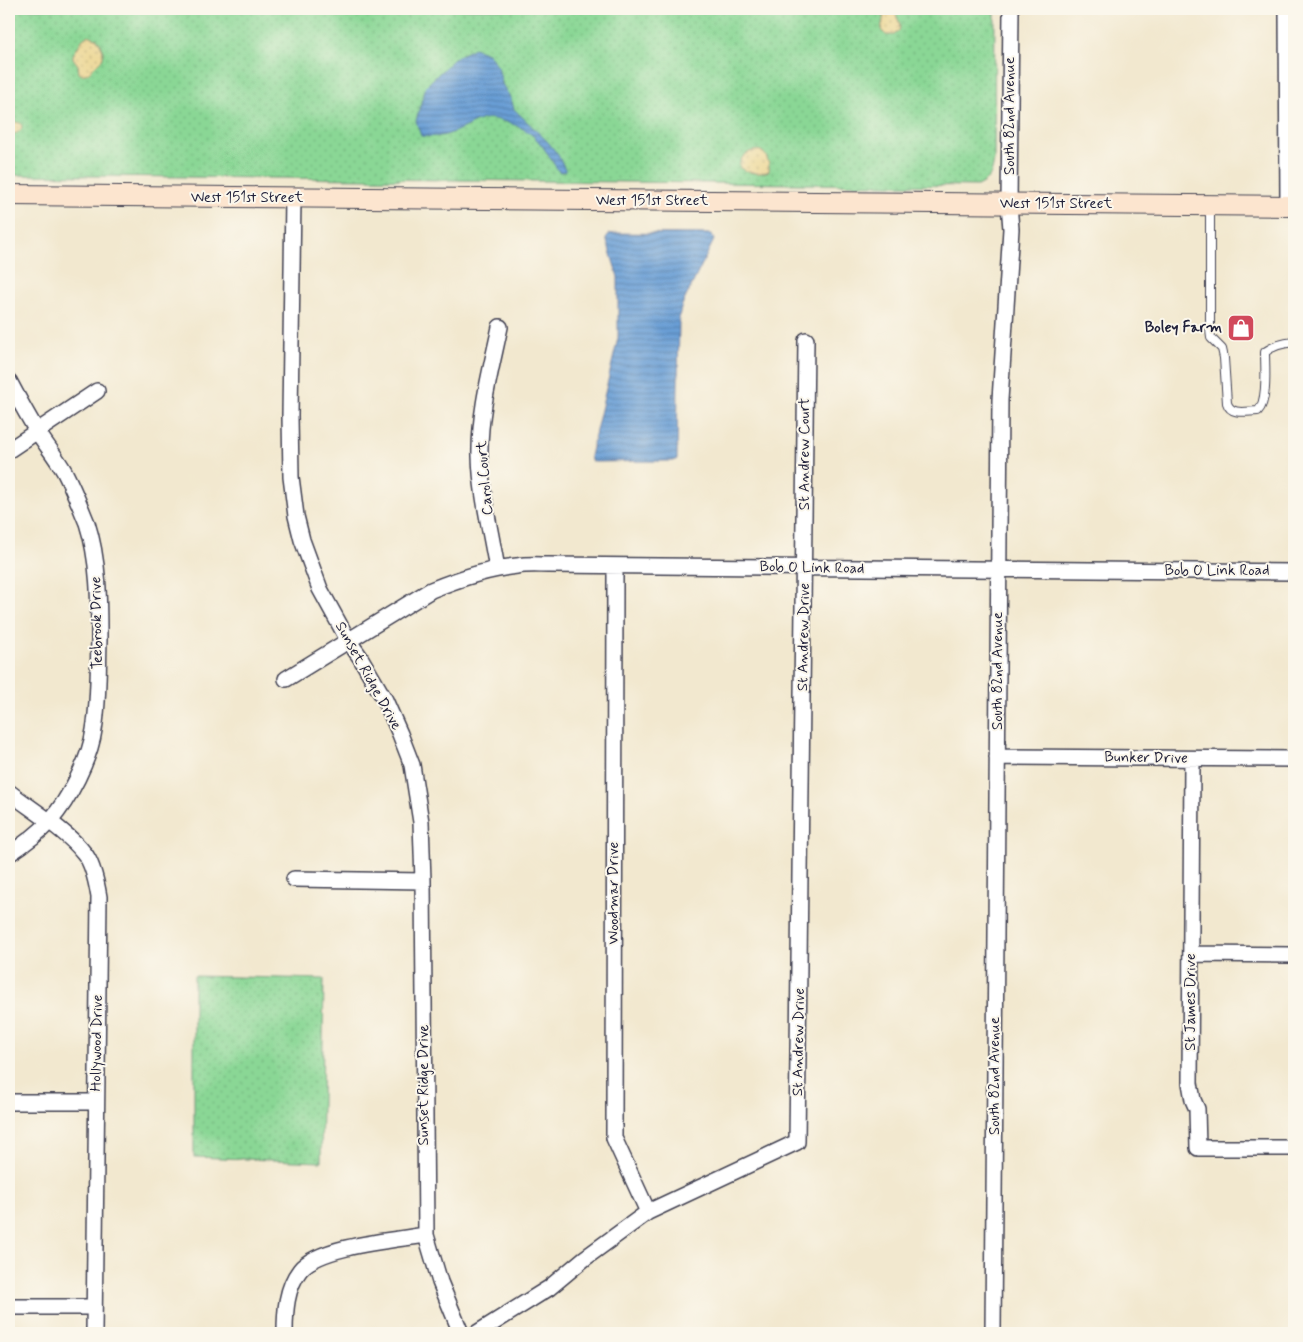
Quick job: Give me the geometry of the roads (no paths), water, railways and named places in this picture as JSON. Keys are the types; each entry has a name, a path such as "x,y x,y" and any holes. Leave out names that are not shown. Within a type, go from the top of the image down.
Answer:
{"street":[{"name":"South 82nd Avenue","path":"993,1333 1000,400 1011,229 1009,204 1010,9"},
{"path":"1287,9 1291,206"},
{"name":"West 151st Street","path":"9,196 1291,206"},
{"name":"Sunset Ridge Drive","path":"293,198 290,416 291,477 294,503 302,540 320,588 384,700 412,765 421,822 423,881 426,1235 440,1282 461,1333"},
{"name":"Carol Court","path":"497,569 484,493 480,456 484,410 500,328"},
{"name":"St Andrew Court","path":"804,568 806,340"},
{"name":"Teebrook Drive","path":"9,381 37,431 64,472 88,526 96,571 98,598 98,694 94,732 83,766 62,805 49,822 34,836 9,854"},
{"path":"9,450 97,391"},
{"name":"Bob O Link Road","path":"286,680 431,590 453,581 518,565 1294,572"},
{"name":"Woodmar Drive","path":"615,566 614,1138 648,1212"},
{"name":"St Andrew Drive","path":"477,1333 549,1288 585,1258 648,1212 797,1142 804,568"},
{"name":"Bunker Drive","path":"997,757 1294,759"},
{"name":"St James Drive","path":"1192,759 1190,1083 1193,1100 1197,1109 1198,1148 1294,1148"},
{"name":"Hollywood Drive","path":"9,792 64,834 85,854 96,881 99,897 94,1333"},
{"path":"294,879 423,881"},
{"path":"1191,954 1294,955"},
{"path":"9,1102 96,1102"},
{"path":"285,1333 285,1313 288,1296 295,1279 305,1265 330,1252 426,1235"},
{"path":"9,1306 94,1307"}],"lane":[{"path":"1210,205 1210,330 1211,338 1222,349 1228,408 1233,412 1258,411 1262,407 1264,399 1265,352 1281,343 1294,342"}],"water":[{"path":"474,48 488,53 498,67 502,84 511,99 514,109 548,142 558,155 566,171 559,172 543,146 531,134 500,120 483,119 445,135 421,136 416,121 426,86 455,58"},
{"path":"609,234 711,234 714,240 682,305 679,316 677,459 674,461 594,462 590,456 618,338 618,277 606,238"}],"place":[{"name":"Boley Farm","path":"1241,328"}]}
